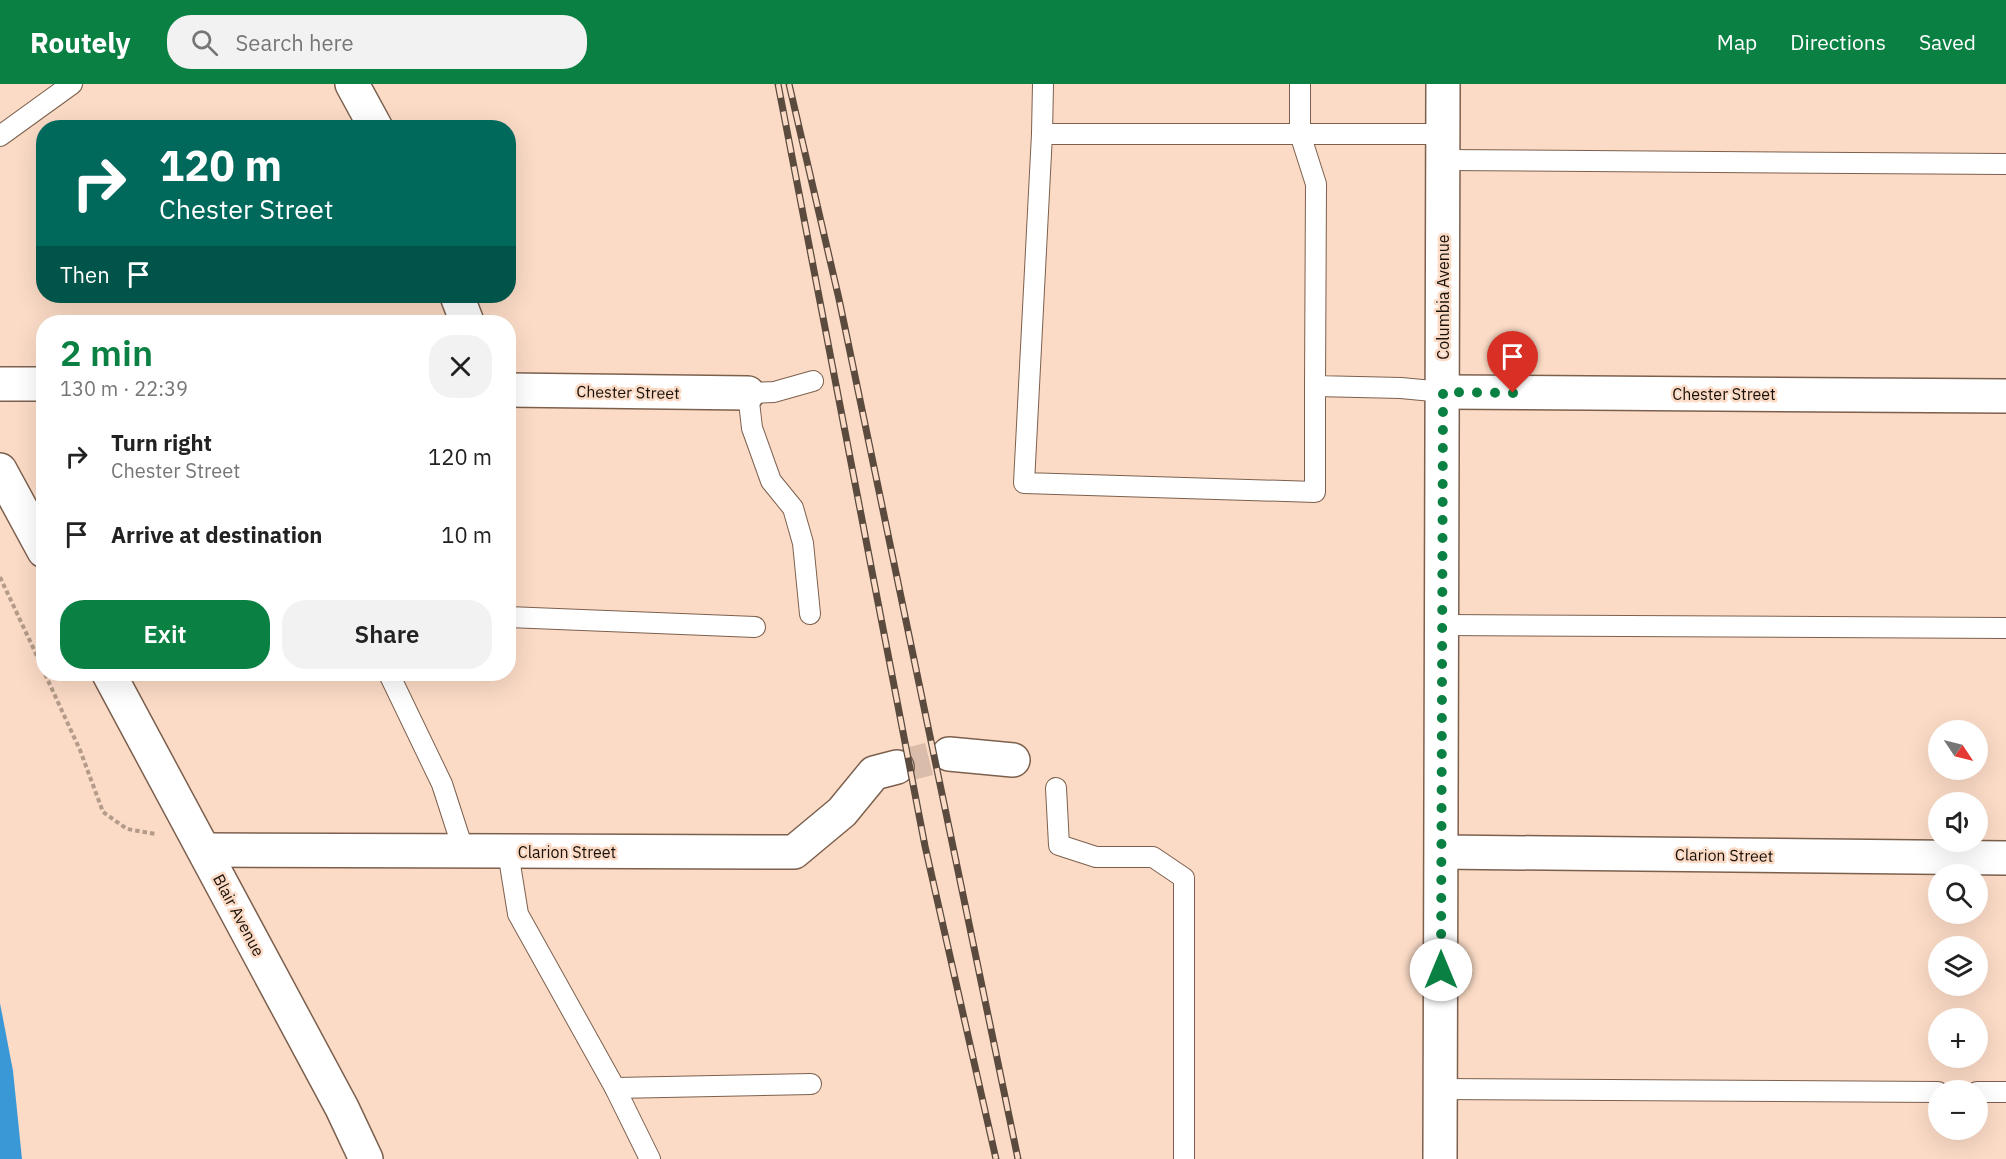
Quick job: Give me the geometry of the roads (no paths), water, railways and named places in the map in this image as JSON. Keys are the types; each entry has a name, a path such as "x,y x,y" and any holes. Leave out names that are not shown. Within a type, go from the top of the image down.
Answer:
{"street":[{"path":"352,84 372,120"},
{"name":"Columbia Avenue","path":"1440,1159 1443,84"},
{"path":"0,384 36,384"},
{"name":"Chester Street","path":"516,390 748,393"},
{"name":"Chester Street","path":"1443,392 2006,396"},
{"path":"0,470 36,536"},
{"name":"Blair Avenue","path":"113,681 366,1159"},
{"path":"950,754 1013,760"},
{"name":"Clarion Street","path":"198,839 464,852 794,852 842,812 874,773 897,767"},
{"name":"Clarion Street","path":"1442,852 2006,858"}],"lane":[{"path":"0,136 72,84"},
{"path":"1043,84 1024,483 1315,492 1316,184 1300,134 1300,84"},
{"path":"1042,134 1300,134 1444,147 2006,164"},
{"path":"810,614 803,543 793,508 771,481 752,428 748,393 774,392 813,381"},
{"path":"1315,386 1401,388 1443,392"},
{"path":"516,617 754,627"},
{"path":"1442,625 2006,628"},
{"path":"392,681 442,784 464,852"},
{"path":"1056,788 1059,845 1096,857 1153,857 1184,878 1184,1159"},
{"path":"508,852 518,914 615,1088 650,1159"},
{"path":"615,1088 811,1084"},
{"path":"1440,1089 1928,1092"},
{"path":"1988,1092 2006,1092"}],"water":[{"path":"0,1003 13,1071 22,1159 0,1159"}],"tunnel":[{"path":"897,767 949,754"}],"railway":[{"path":"778,84 925,846 996,1159"},
{"path":"789,84 839,299 1018,1159"}]}
